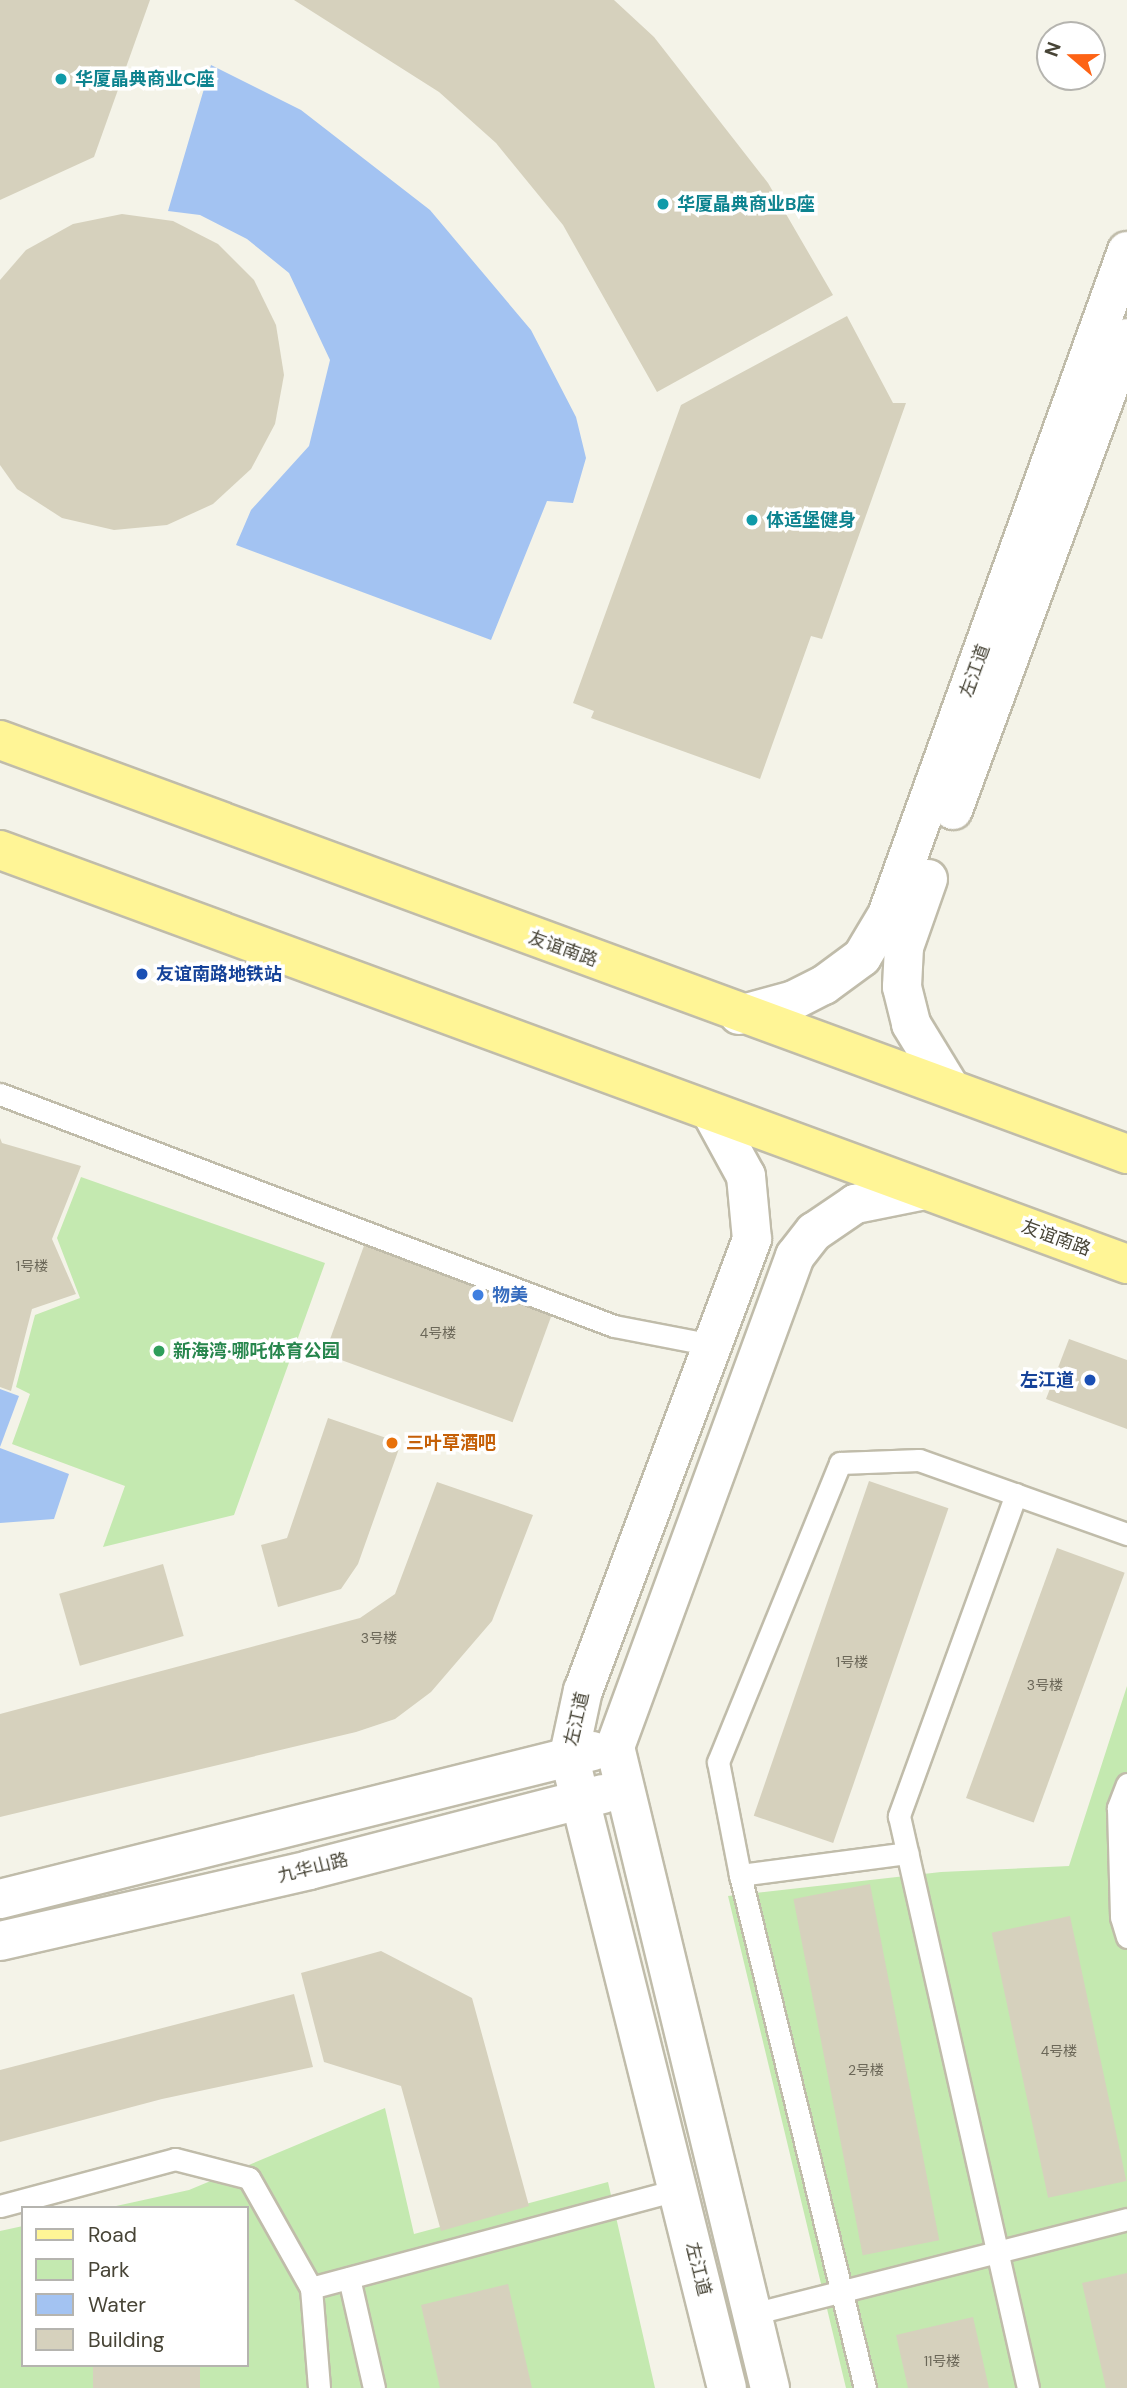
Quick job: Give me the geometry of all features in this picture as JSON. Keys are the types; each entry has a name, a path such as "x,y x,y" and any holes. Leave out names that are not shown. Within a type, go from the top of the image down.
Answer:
{"main road":[{"name":"友谊南路","path":"0,740 739,1015 950,1088 1127,1154"},
{"name":"友谊南路","path":"0,850 1127,1264"}],"street":[{"name":"左江道","path":"739,1015 794,1000 824,985 862,957 887,915 1127,251"},
{"name":"左江道","path":"950,1088 911,1024 902,987 904,947 1127,338"},
{"name":"左江道","path":"711,1112 746,1176 752,1216 752,1239 583,1690 569,1755 727,2388"},
{"path":"770,2388 615,1747 794,1256 814,1232 855,1204 925,1190"},
{"path":"0,1899 482,1781 569,1755 615,1747"},
{"name":"九华山路","path":"0,1941 309,1870 579,1799 624,1790"}],"lane":[{"path":"0,1094 614,1326 713,1345"},
{"path":"865,2388 740,1875 718,1762 840,1463 919,1460 1127,1534"},
{"path":"1016,1494 899,1816 1028,2388"},
{"path":"1127,1784 1118,1808 1121,1917 1127,1937"},
{"path":"740,1875 908,1853"},
{"path":"0,2206 175,2159 250,2178 311,2288 319,2388"},
{"path":"311,2288 678,2190"},
{"path":"752,2314 1127,2219"},
{"path":"349,2278 374,2388"}],"green space":[{"name":"新海湾·哪吒体育公园","path":"81,1177 325,1263 234,1515 103,1547 125,1486 12,1444 30,1394 16,1387 35,1315 80,1298 57,1238"},
{"path":"1127,1686 1127,2388 846,2388 728,1896 941,1872 1069,1866"},
{"path":"385,2108 414,2234 608,2182 655,2388 0,2388 0,2231 21,2226 21,2367 248,2367 248,2206 116,2206 189,2190"}],"water":[{"path":"211,65 301,110 430,210 531,330 576,417 586,458 573,503 547,501 491,640 236,545 251,510 309,446 330,360 289,273 247,239 200,215 168,211"},
{"path":"0,1389 19,1396 0,1447"},
{"path":"0,1448 69,1474 54,1519 0,1523"}],"building":[{"name":"华厦晶典商业C座","path":"0,0 150,0 94,157 0,200"},
{"name":"华厦晶典商业B座","path":"294,0 614,0 654,37 768,183 833,295 657,392 563,225 496,143 439,92"},
{"path":"122,214 173,221 218,244 254,280 276,325 284,375 275,424 251,469 213,504 167,525 114,530 62,518 17,489 0,465 0,280 26,250 73,224"},
{"name":"体适堡健身","path":"847,316 893,403 906,403 822,639 811,636 760,779 591,718 594,711 573,703 681,405"},
{"path":"0,1138 2,1143 81,1166 52,1239 76,1294 32,1309 11,1391 0,1387"},
{"path":"365,1243 553,1311 513,1422 325,1354"},
{"name":"左江道","path":"1069,1339 1127,1360 1127,1429 1046,1399"},
{"path":"328,1418 401,1443 358,1564 341,1589 278,1607 261,1545 287,1538"},
{"path":"869,1481 948,1508 833,1843 754,1816"},
{"path":"437,1482 533,1515 492,1621 431,1692 395,1719 356,1732 0,1817 0,1714 360,1618 395,1594"},
{"path":"1057,1548 1125,1573 1034,1823 966,1798"},
{"path":"163,1564 184,1636 80,1666 59,1594"},
{"path":"870,1884 939,2240 863,2255 793,1899"},
{"path":"1070,1916 1126,2181 1048,2198 992,1933"},
{"path":"381,1951 472,1998 529,2206 441,2231 401,2086 324,2062 301,1973"},
{"path":"294,1994 313,2067 162,2099 0,2142 0,2070"},
{"path":"1127,2273 1127,2388 1106,2388 1082,2283"},
{"path":"508,2284 532,2388 440,2388 421,2305"},
{"path":"973,2317 989,2388 908,2388 896,2335"},
{"path":"93,2367 200,2367 200,2388 93,2388"}],"place":[{"name":"华厦晶典商业C座","path":"61,79"},
{"name":"华厦晶典商业B座","path":"663,204"},
{"name":"体适堡健身","path":"752,520"},
{"name":"友谊南路地铁站","path":"142,974"},
{"name":"物美","path":"478,1295"},
{"name":"新海湾·哪吒体育公园","path":"159,1351"},
{"name":"左江道","path":"1090,1380"},
{"name":"三叶草酒吧","path":"392,1443"}]}
